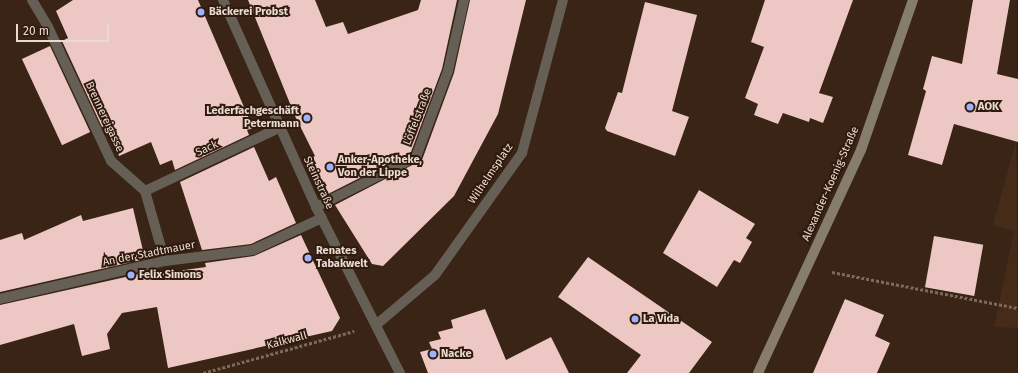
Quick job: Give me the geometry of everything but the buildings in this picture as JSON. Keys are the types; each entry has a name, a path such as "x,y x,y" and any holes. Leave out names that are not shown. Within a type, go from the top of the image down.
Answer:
{"main road":[{"name":"Alexander-Koenig-Straße","path":"758,373 861,150 913,0"}],"street":[{"name":"Brennereigasse","path":"32,0 48,27 111,161 145,191"},
{"name":"Steinstraße","path":"223,0 279,128 316,207 400,373"},
{"name":"Löffelstraße","path":"316,207 416,157 448,71 464,0"},
{"name":"Wilhelmsplatz","path":"376,325 435,275 522,153 563,0"},
{"name":"Sack","path":"145,191 279,128"},
{"path":"145,191 165,261"},
{"name":"An der Stadtmauer","path":"0,299 165,261 253,250 322,218"}],"path":[{"path":"832,272 1018,308"},
{"name":"Kalkwall","path":"203,373 376,325"}],"shaded area":[{"path":"1016,141 1018,328 994,327 1014,231 993,225"}],"place":[{"name":"Bäckerei Probst","path":"201,12"},
{"name":"AOK","path":"970,107"},
{"name":"Lederfachgeschäft Petermann","path":"307,118"},
{"name":"Anker-Apotheke, Von der Lippe","path":"330,167"},
{"name":"Renates Tabakwelt","path":"308,258"},
{"name":"Felix Simons","path":"131,275"},
{"name":"La Vida","path":"635,319"},
{"name":"Nacke","path":"433,354"}]}
